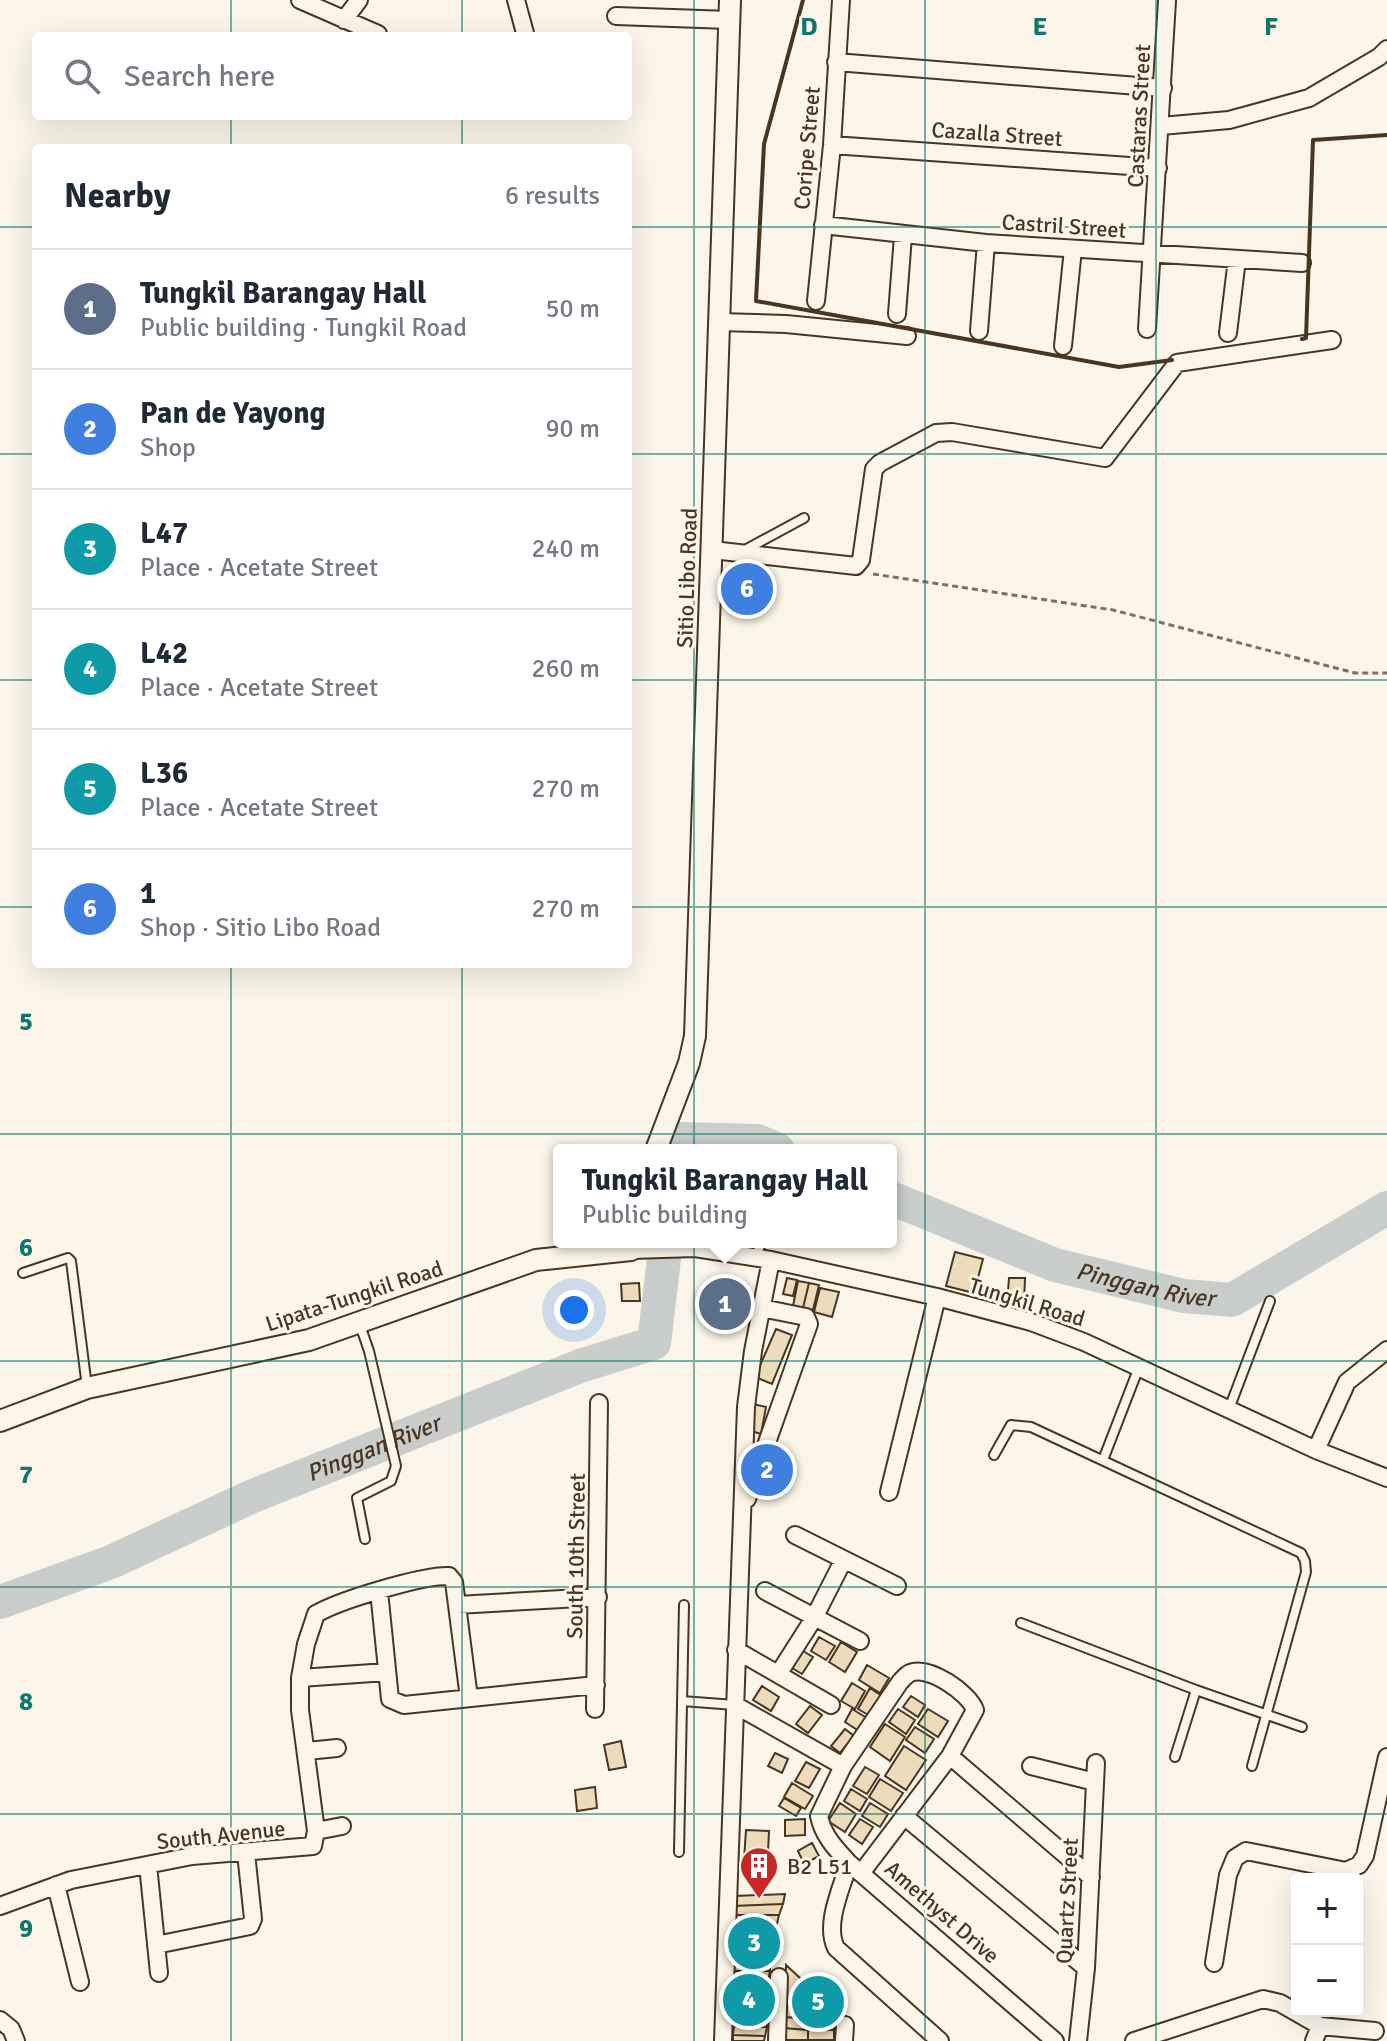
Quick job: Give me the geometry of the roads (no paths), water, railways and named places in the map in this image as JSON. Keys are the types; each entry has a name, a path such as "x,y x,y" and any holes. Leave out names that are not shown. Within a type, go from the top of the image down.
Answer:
{"street":[{"path":"300,0 373,32"},
{"path":"344,20 359,0"},
{"path":"516,0 525,32"},
{"name":"Coripe Street","path":"816,301 832,145 841,0"},
{"path":"1148,0 1172,1"},
{"name":"Castaras Street","path":"1147,329 1172,1"},
{"path":"616,16 729,10"},
{"name":"Sitio Libo Road","path":"658,1144 689,1063 695,1036 729,10"},
{"path":"1161,126 1229,120 1309,98 1379,57 1387,49"},
{"path":"836,62 1163,88"},
{"name":"Cazalla Street","path":"832,145 1158,168"},
{"name":"Castril Street","path":"823,225 986,243 1302,263"},
{"path":"897,314 903,236"},
{"path":"979,331 986,243"},
{"path":"1063,346 1073,249"},
{"path":"1228,333 1237,259"},
{"path":"719,322 786,324 907,336"},
{"path":"712,550 851,566 858,564 874,469 936,433 960,433 1105,458 1177,363 1332,340"},
{"name":"Lipata-Tungkil Road","path":"0,1421 87,1388 309,1340 536,1260 627,1248"},
{"name":"Tungkil Road","path":"695,1248 762,1253 1031,1322 1139,1367 1316,1450 1387,1478"},
{"path":"723,2041 746,1407 762,1308 762,1253"},
{"path":"889,1492 937,1297"},
{"path":"741,1516 809,1324 806,1317 762,1308"},
{"path":"1316,1450 1347,1382 1387,1350"},
{"name":"South 10th Street","path":"595,1709 599,1403"},
{"path":"795,1535 897,1586"},
{"path":"779,1673 814,1618 843,1561"},
{"path":"469,1698 454,1582 449,1576 379,1591 390,1699 404,1705 596,1685"},
{"name":"South Avenue","path":"0,1906 56,1885 192,1856 313,1846 316,1831 300,1710 300,1678 306,1644 316,1614 330,1606 379,1591"},
{"path":"765,1591 860,1641"},
{"path":"457,1605 598,1597"},
{"path":"736,1650 831,1705"},
{"path":"300,1678 387,1672"},
{"name":"Amethyst Drive","path":"950,1756 975,1710 971,1700 961,1689 923,1672 911,1672 900,1682 843,1766 819,1816 825,1834 856,1867 1055,2041"},
{"path":"735,1705 843,1766"},
{"path":"307,1751 337,1748"},
{"path":"940,2041 836,1948 831,1938 838,1902 856,1867 904,1816 950,1756 1091,1877"},
{"path":"1214,1963 1228,1875 1235,1858 1246,1851 1346,1871 1359,1865 1381,1816 1387,1757"},
{"name":"Quartz Street","path":"1078,2041 1086,1968 1096,1763"},
{"path":"1031,1766 1095,1782"},
{"path":"904,1816 1086,1968"},
{"path":"316,1831 342,1826"},
{"path":"156,1945 250,1926 253,1919 246,1853"},
{"path":"148,1865 159,1973"},
{"path":"56,1885 80,1982"},
{"path":"777,2041 779,1977"},
{"path":"1134,2041 1263,1999 1280,2003 1317,2033 1375,2031"},
{"path":"0,2020 11,2029 16,2041"}],"lane":[{"path":"739,554 804,518"},
{"path":"23,1273 68,1258 71,1261 87,1388"},
{"path":"1229,1409 1270,1301"},
{"path":"359,1323 369,1351 394,1456 395,1474 391,1481 357,1498 365,1539"},
{"path":"1103,1460 1139,1367"},
{"path":"994,1455 1011,1425 1039,1430 1301,1553 1306,1572 1252,1766"},
{"path":"679,1852 684,1605"},
{"path":"1021,1623 1302,1727"},
{"path":"1175,1757 1196,1690"},
{"path":"682,1701 735,1705"}],"waterway":[{"name":"Pinggan River","path":"679,1144 680,1139 757,1141 764,1144"},
{"name":"Pinggan River","path":"897,1200 1055,1265 1184,1296 1232,1300 1387,1208"},
{"name":"Pinggan River","path":"0,1602 111,1562 253,1496 580,1366 654,1343 665,1248"}],"place":[{"name":"1","path":"747,589"},
{"name":"Tungkil Barangay Hall","path":"725,1304"},
{"name":"Pan de Yayong","path":"767,1470"},
{"name":"B2 L51","path":"759,1900"},
{"name":"L47","path":"754,1943"},
{"name":"L42","path":"749,2000"},
{"name":"L36","path":"818,2002"}]}
